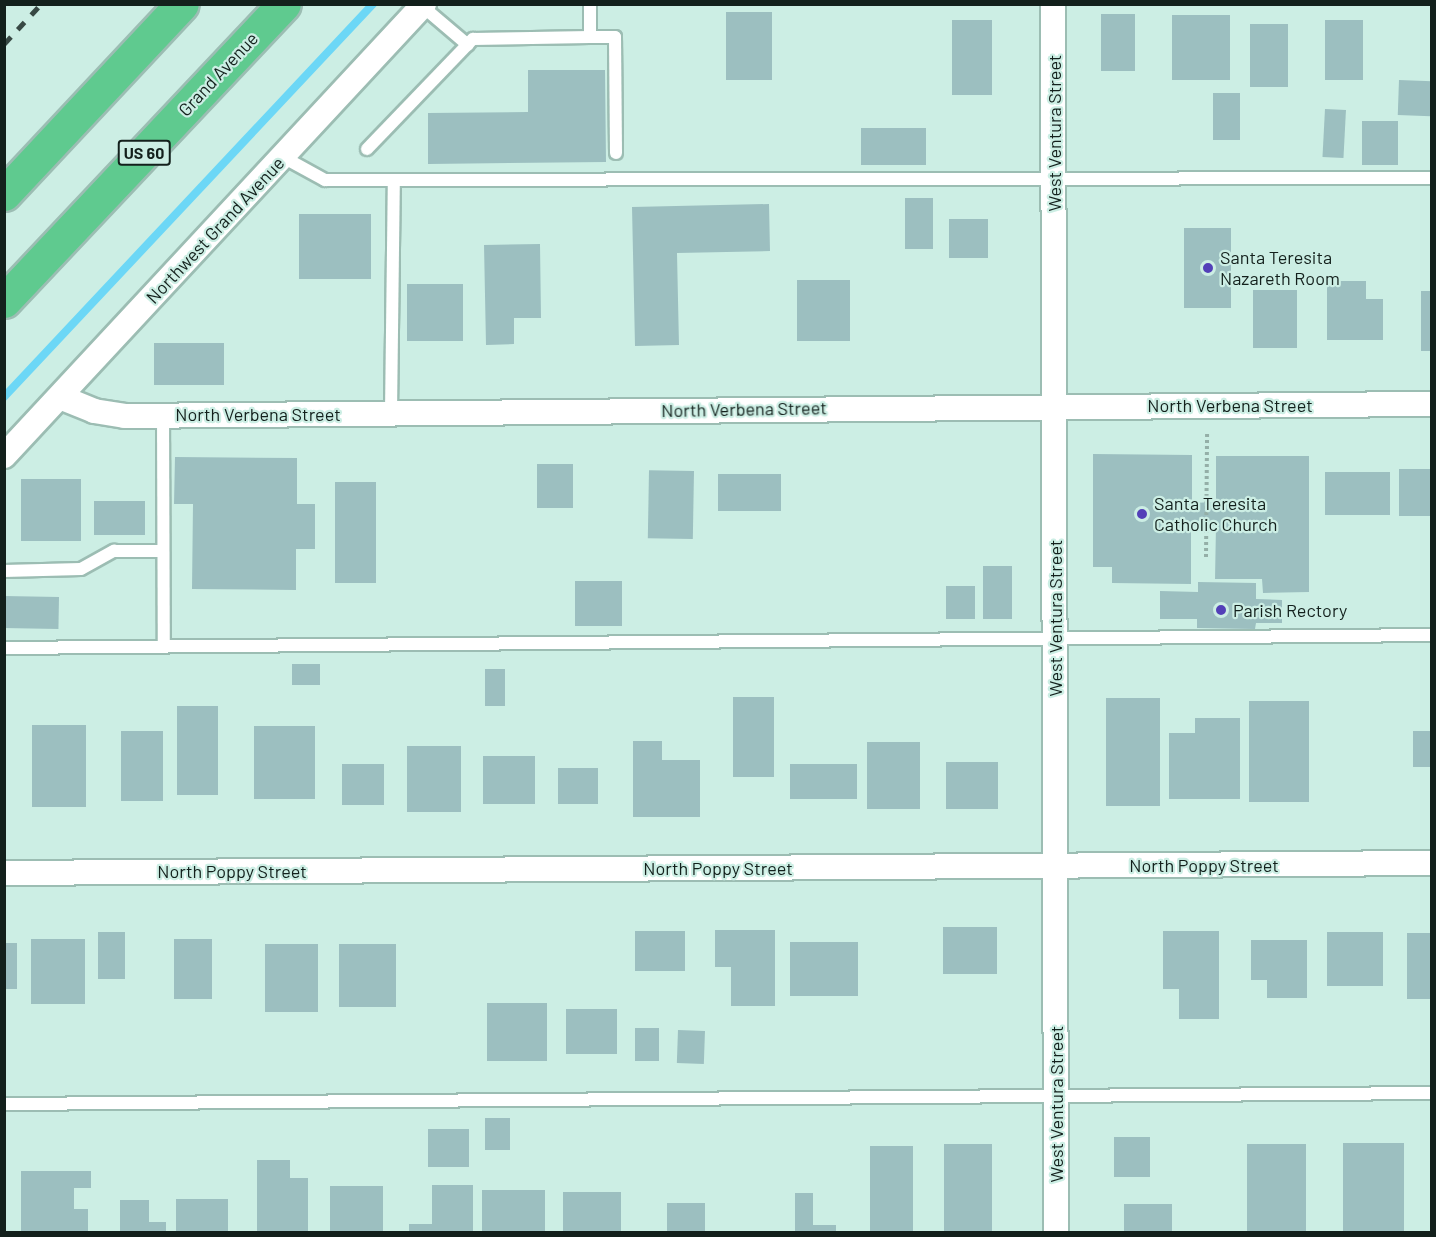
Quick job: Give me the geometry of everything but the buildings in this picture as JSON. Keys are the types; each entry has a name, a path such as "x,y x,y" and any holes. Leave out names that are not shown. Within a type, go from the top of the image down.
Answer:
{"highway":[{"path":"4,194 182,4"},
{"name":"Grand Avenue","path":"4,301 284,4"}],"street":[{"name":"West Ventura Street","path":"1053,4 1056,1233"},
{"name":"Northwest Grand Avenue","path":"4,456 423,5"},
{"name":"North Verbena Street","path":"60,397 94,411 163,415 1431,404"},
{"name":"North Poppy Street","path":"4,873 1431,863"}],"lane":[{"path":"590,4 590,37"},
{"path":"423,5 468,45"},
{"path":"367,149 473,39 615,37 616,153"},
{"path":"283,157 325,180 1055,181 1431,178"},
{"path":"391,413 394,181"},
{"path":"163,415 164,646"},
{"path":"4,571 81,568 114,552 163,551"},
{"path":"4,648 1431,635"},
{"path":"4,1104 1431,1093"}],"path":[{"path":"1206,557 1207,432"}],"waterway":[{"path":"4,397 373,4"}],"railway":[{"path":"4,44 41,4"}],"place":[{"name":"Santa Teresita Nazareth Room","path":"1208,268"},
{"name":"Santa Teresita Catholic Church","path":"1142,514"},
{"name":"Parish Rectory","path":"1221,610"}]}
